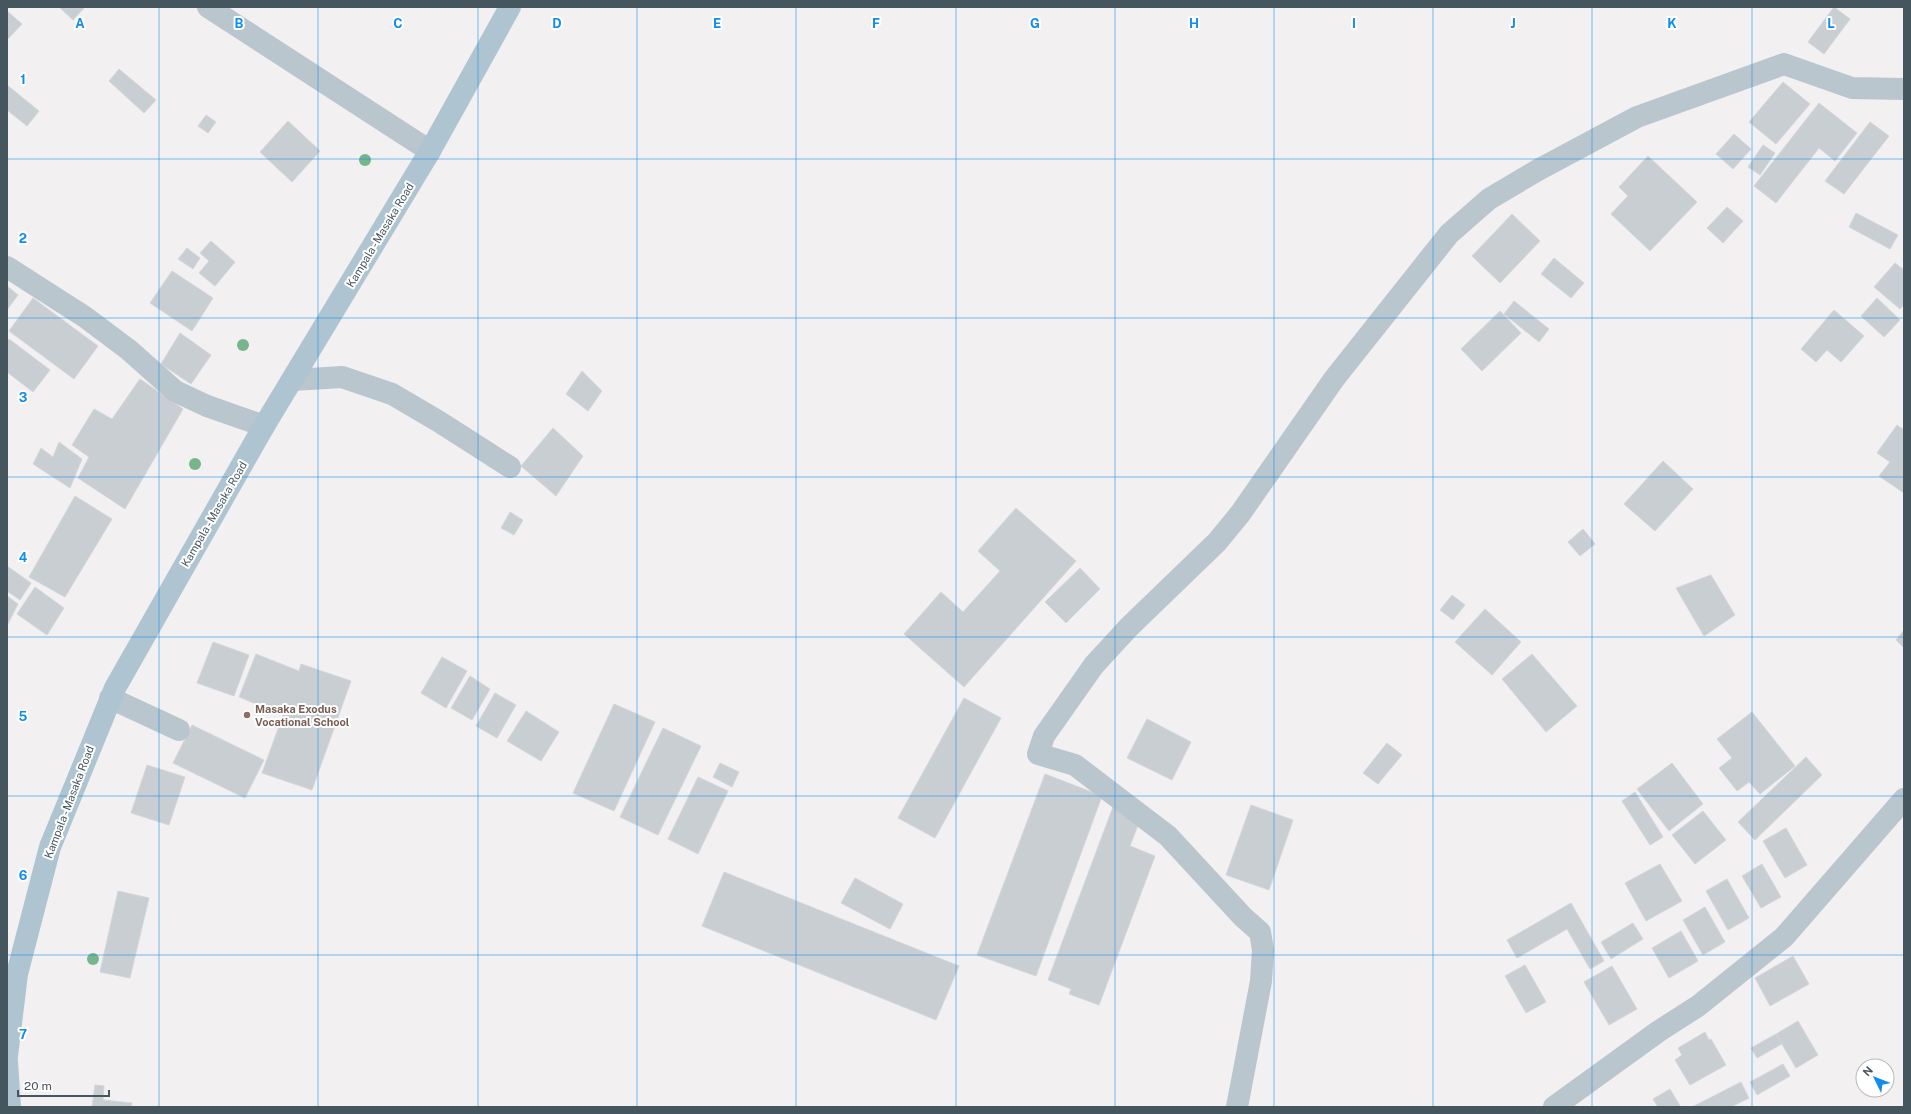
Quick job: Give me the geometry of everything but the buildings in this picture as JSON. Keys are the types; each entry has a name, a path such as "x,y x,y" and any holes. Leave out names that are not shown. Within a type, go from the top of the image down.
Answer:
{"main road":[{"name":"Kampala - Masaka Road","path":"7,1056 17,974 50,847 110,698 264,426 430,151 510,7"},
{"path":"7,1062 10,1107"}],"street":[{"path":"208,7 430,151"},
{"path":"1237,1107 1261,981 1263,950 1260,932 1243,917 1168,836 1074,765 1038,754 1044,736 1094,666 1129,627 1217,542 1235,520 1334,379 1449,234 1489,199 1538,170 1637,117 1784,64 1852,88 1904,89"},
{"path":"7,267 85,317 129,350 175,391 207,406 264,426"},
{"path":"293,380 342,378 392,394 438,420 510,467"},
{"path":"110,698 179,730"},
{"path":"1554,1107 1659,1030 1698,1006 1784,937 1904,799"}],"place":[{"name":"Masaka Exodus Vocational School","path":"247,715"}]}
